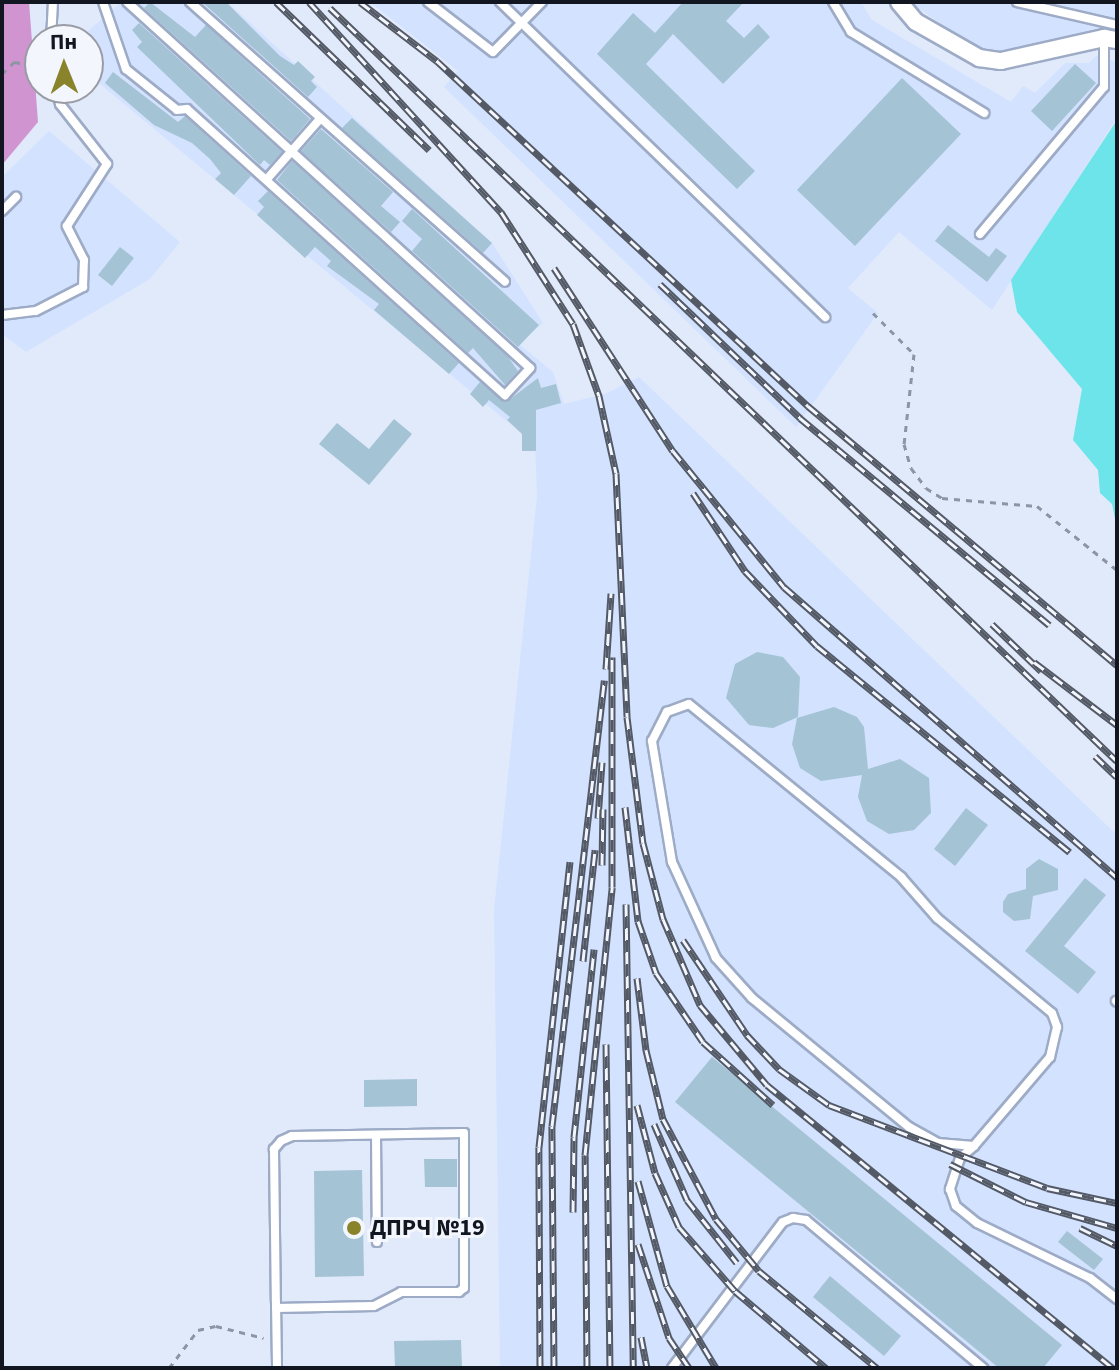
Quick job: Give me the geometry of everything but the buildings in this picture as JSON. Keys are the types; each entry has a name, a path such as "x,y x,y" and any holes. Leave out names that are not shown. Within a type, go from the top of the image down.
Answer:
{"street":[{"path":"899,2 916,22 979,58 1001,61 1110,39"}],"lane":[{"path":"52,24 53,2"},
{"path":"103,2 126,69 177,110 187,109 505,395 530,368 130,3"},
{"path":"190,2 319,120 505,282"},
{"path":"428,2 493,52 542,2"},
{"path":"500,2 825,317"},
{"path":"833,2 851,32 984,113"},
{"path":"1017,2 1117,25"},
{"path":"980,234 1104,87 1110,39"},
{"path":"2,315 36,311 83,287 84,260 67,226 107,164 60,104"},
{"path":"267,179 319,120"},
{"path":"2,211 16,197"},
{"path":"974,1146 938,1143 909,1127 752,998 716,958 672,862 652,741 667,712 689,704 901,877 937,918 1052,1013 1057,1027 1050,1057 974,1146 960,1158 950,1178 956,1206 977,1223 1090,1278 1117,1299"},
{"path":"276,1308 374,1306 401,1292 464,1288 464,1133 292,1136 274,1149 276,1308 277,1337 277,1368"},
{"path":"376,1135 377,1242"},
{"path":"672,1368 783,1222 793,1218 806,1220 983,1368"}],"path":[{"path":"2,74 14,62 24,64"},
{"path":"873,313 914,354 904,444 911,468 926,488 942,498 1037,506 1117,570"},
{"path":"169,1368 198,1330 216,1326 277,1337"}],"shaded area":[{"path":"2,2 29,2 31,24 24,24 24,104 37,104 38,122 2,165"},
{"path":"121,2 227,2 492,243 543,323 519,344 553,372 564,404 605,394 639,377 1117,835 1117,1368 500,1368 494,910 537,496 534,418 509,423 104,87 104,24 96,24"},
{"path":"370,2 861,2 872,20 1011,102 1023,86 1035,93 1065,63 1089,63 1096,56 1117,62 1117,118 992,310 899,232 848,288 878,313 796,427 444,87 458,71"},
{"path":"910,2 1117,2 1117,34 1093,29 999,55 975,48"},
{"path":"49,131 180,242 150,279 26,352 2,334 2,177"}],"water":[{"path":"1115,123 1117,529 1112,504 1100,493 1098,470 1073,440 1082,389 1017,312 1011,280"}],"railway":[{"path":"276,2 429,150"},
{"path":"309,2 501,212 573,324 599,396 616,473 627,717 643,843 663,919 700,1005 767,1085 1113,1368"},
{"path":"360,2 437,61 808,406 1117,665"},
{"path":"330,8 1117,761"},
{"path":"554,268 673,451 784,587 1117,877"},
{"path":"660,284 800,418 1049,625"},
{"path":"693,493 745,571 817,646 1070,852"},
{"path":"606,669 611,593"},
{"path":"992,624 1041,671"},
{"path":"587,1368 585,1155 612,887 612,657"},
{"path":"1034,662 1117,725"},
{"path":"554,1368 552,1126 604,680"},
{"path":"1095,756 1117,777"},
{"path":"598,818 602,762"},
{"path":"625,807 638,921 656,973 703,1042 773,1105"},
{"path":"602,865 603,809"},
{"path":"583,961 595,850"},
{"path":"540,1368 539,1147 570,862"},
{"path":"626,904 633,1368"},
{"path":"683,940 747,1035 779,1069 829,1105 1047,1188 1117,1203"},
{"path":"573,1212 574,1137 594,949"},
{"path":"637,978 646,1050 663,1119 716,1219 759,1271 877,1368"},
{"path":"606,1044 610,1368"},
{"path":"637,1105 655,1173 679,1227 735,1291 826,1368"},
{"path":"654,1124 687,1200 737,1263"},
{"path":"950,1164 1026,1202 1117,1228"},
{"path":"638,1181 667,1286 716,1368"},
{"path":"1080,1228 1117,1246"},
{"path":"638,1244 669,1338 689,1368"},
{"path":"641,1337 647,1368"}],"place":[{"name":"ДПРЧ №19","path":"354,1228"}]}
